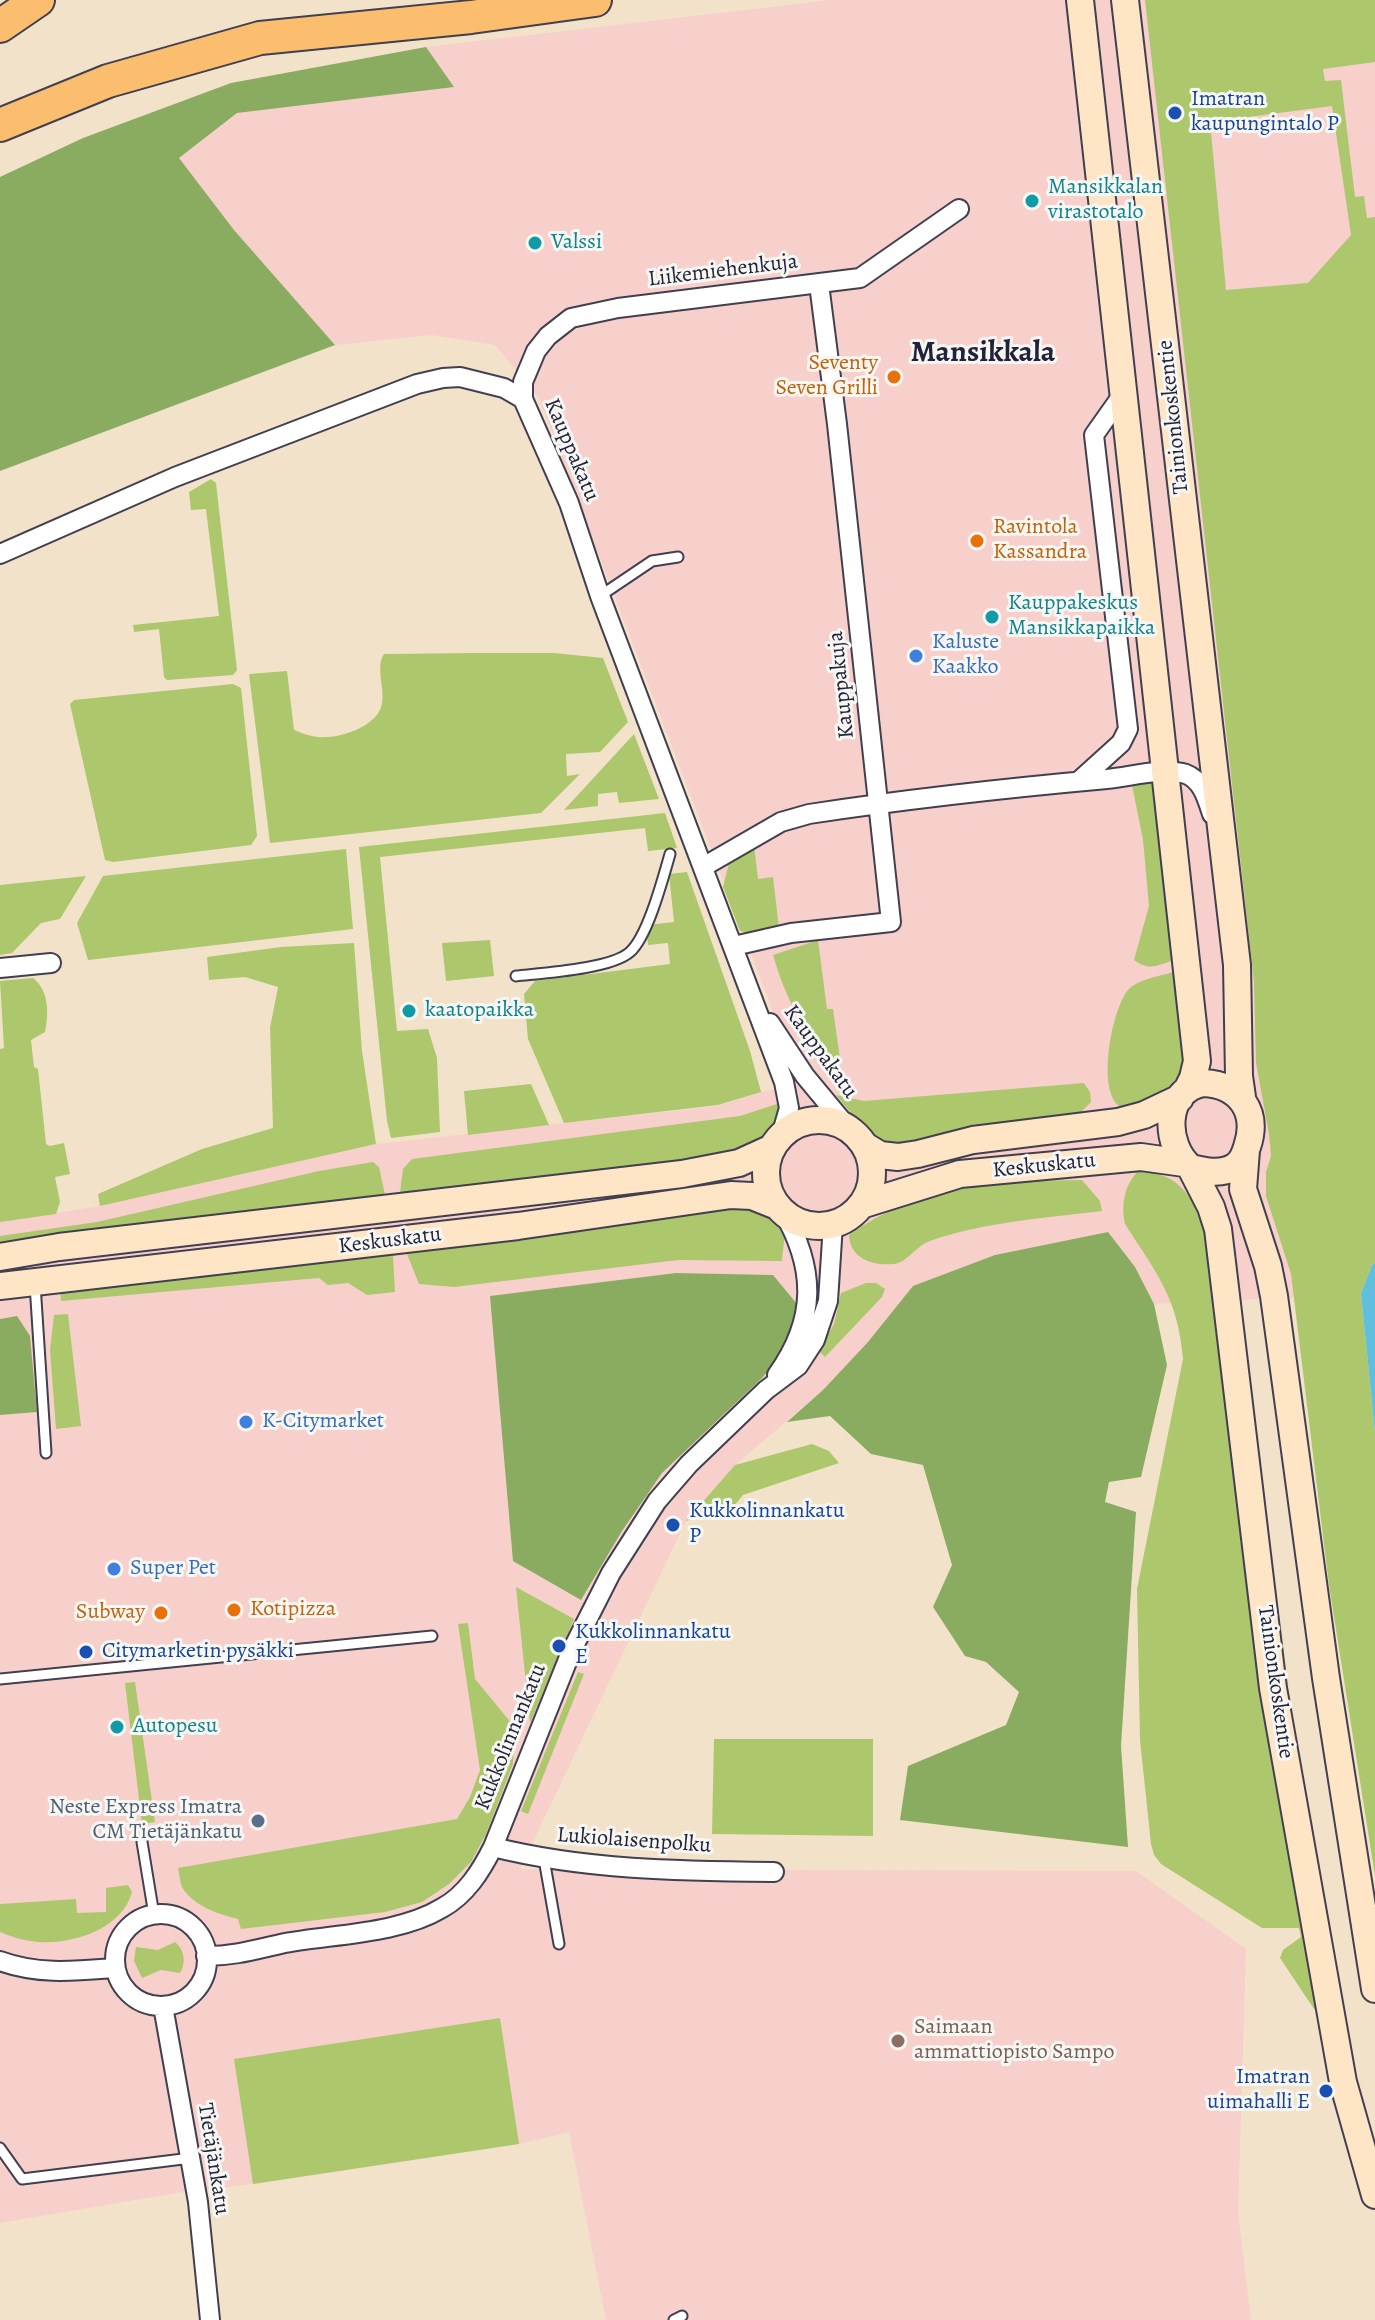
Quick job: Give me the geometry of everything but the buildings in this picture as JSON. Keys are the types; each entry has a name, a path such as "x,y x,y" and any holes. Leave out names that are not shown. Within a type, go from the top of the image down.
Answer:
{"highway":[{"path":"0,26 38,0"},
{"path":"0,125 108,81 260,38 471,17 595,0"}],"main road":[{"path":"1080,0 1197,1061 1193,1078 1183,1094 1171,1117 1170,1127 1176,1152 1187,1165 1221,1171 1233,1168 1241,1161 1250,1137 1251,1117 1242,1097 1229,1088 1211,1083 1198,1084 1183,1094"},
{"name":"Tainionkoskentie","path":"1125,0 1237,965 1242,1097"},
{"name":"Keskuskatu","path":"857,1138 880,1155 898,1157 973,1140 1118,1122 1144,1115 1183,1094"},
{"path":"808,1121 830,1121 857,1138 870,1158 871,1183 861,1205 849,1217 818,1226 803,1223 780,1208 770,1193 766,1178 767,1162 777,1142 798,1124 808,1121"},
{"name":"Keskuskatu","path":"0,1257 59,1247 682,1174 739,1163 777,1142"},
{"path":"1246,1150 1243,1189 1268,1266 1274,1296 1326,1678 1375,1989"},
{"name":"Keskuskatu","path":"861,1205 960,1174 1130,1158 1161,1158 1187,1165"},
{"name":"Tainionkoskentie","path":"1187,1165 1211,1207 1218,1229 1273,1688 1343,2082 1375,2195"},
{"name":"Keskuskatu","path":"0,1286 518,1226 731,1195 752,1196 780,1208"}],"street":[{"name":"Liikemiehenkuja","path":"523,399 523,382 536,351 548,336 571,318 618,308 860,278 959,209"},
{"name":"Kauppakuja","path":"734,946 791,933 891,922 819,284"},
{"name":"Kauppakatu","path":"0,554 175,477 417,384 460,377 504,388 523,399 569,503 600,596 787,1093 789,1108 777,1142"},
{"path":"1079,781 1121,743 1128,729 1094,435 1123,394"},
{"name":"Tainionkoskentie","path":"703,867 781,822 809,814 1165,772 1185,774 1195,779 1203,790 1220,835"},
{"path":"0,968 51,963"},
{"name":"Kauppakatu","path":"754,1001 805,1076 857,1138"},
{"name":"Kukkolinnankatu","path":"766,1390 796,1345 805,1322 808,1298 802,1255 794,1232 780,1208"},
{"name":"Kukkolinnankatu","path":"206,1956 234,1956 282,1944 417,1921 445,1907 468,1887 493,1847 571,1652 611,1573 657,1501 689,1464 766,1390 798,1366 807,1354 822,1323 828,1301 833,1224"},
{"name":"Lukiolaisenpolku","path":"493,1847 544,1859 652,1870 774,1872"},
{"path":"154,1915 172,1916 189,1923 201,1937 206,1956 205,1973 197,1989 183,2001 163,2006 148,2005 133,1997 121,1984 115,1968 116,1950 123,1933 137,1921 154,1915"},
{"path":"0,1961 27,1970 58,1972 115,1968"},
{"name":"Tietäjänkatu","path":"163,2006 191,2158 210,2320"}],"lane":[{"path":"600,596 652,561 678,557"},
{"path":"516,976 610,963 631,951 657,897 670,854"},
{"path":"34,1280 46,1453"},
{"path":"0,1679 432,1636"},
{"path":"142,1842 154,1915"},
{"path":"544,1859 559,1944"},
{"path":"0,2148 22,2179 191,2158"}],"shaded area":[{"path":"831,0 1375,0 1375,1263 1361,1294 1154,1304 1135,1267 868,1342 823,1390 735,1465 686,1521 520,1869 1136,1871 1246,1949 1238,2212 1251,2320 606,2320 569,2132 519,2144 177,2193 0,2223 0,1222 100,1206 376,1144 718,1106 761,1092 801,1085 539,398 495,345 432,335 335,345 234,230 179,158 237,113 453,87 426,47"}],"green space":[{"path":"1145,0 1375,0 1375,62 1323,69 1325,81 1341,80 1355,197 1364,196 1367,218 1375,217 1375,1263 1361,1294 1375,1433 1375,1876 1329,1585 1291,1274 1266,1196 1266,1172 1271,1156 1256,1063 1254,982","holes":["1332,106 1351,235 1308,283 1226,290 1210,122"]},
{"path":"426,47 454,87 237,113 179,158 234,230 335,345 0,471 0,177 83,138 231,83"},
{"path":"211,479 216,483 237,670 233,675 167,680 164,677 159,629 134,632 133,625 219,616 206,509 191,510 189,492"},
{"path":"554,653 603,658 628,722 600,752 566,754 567,776 580,774 541,813 270,843 249,674 287,671 294,730 312,736 330,737 359,728 380,710 383,696 380,667 384,654"},
{"path":"233,684 241,688 257,836 251,845 113,862 105,860 70,704 74,700"},
{"path":"634,734 659,799 619,803 617,792 598,794 598,806 564,810"},
{"path":"1154,781 1174,960 1149,966 1134,960 1149,906 1143,840 1132,785"},
{"path":"665,813 677,848 648,851 645,828 380,857 397,1031 428,1029 437,1058 440,1132 391,1138 359,847"},
{"path":"754,845 758,879 773,877 779,928 756,935 740,931 723,887 729,863"},
{"path":"346,849 353,929 88,960 77,923 103,876"},
{"path":"687,872 750,1051 761,1092 718,1105 564,1123 528,1039 524,994 535,981 670,964 668,943 648,945 646,925 674,922 669,874"},
{"path":"86,876 60,919 41,923 12,953 0,955 0,885"},
{"path":"490,940 494,976 446,981 442,943"},
{"path":"818,940 827,1009 833,1009 840,1059 831,1065 796,1013 773,955"},
{"path":"354,943 362,1051 376,1144 100,1206 98,1194 202,1149 273,1128 270,1028 278,987 245,977 209,980 207,957 281,947"},
{"path":"1175,972 1185,1049 1180,1074 1161,1095 1129,1111 1118,1105 1108,1082 1109,1048 1117,1013 1132,986"},
{"path":"33,978 42,989 47,1010 45,1032 31,1040 34,1067 38,1069 46,1144 64,1143 70,1174 55,1177 60,1202 56,1214 0,1222 0,1049 4,1048 0,981"},
{"path":"1084,1083 1090,1092 1091,1102 1077,1116 904,1146 876,1139 836,1095 864,1101"},
{"path":"531,1084 549,1125 468,1135 464,1091"},
{"path":"780,1103 765,1137 748,1148 712,1161 0,1248 0,1236 97,1222 319,1171 373,1162 379,1167 385,1195 400,1193 403,1169 412,1159 740,1116"},
{"path":"1138,1171 1165,1177 1184,1190 1206,1235 1262,1681 1325,2017 1314,2009 1280,1958 1283,1950 1301,1937 1299,1928 1262,1928 1161,1864 1151,1844 1140,1740 1137,1589 1183,1359 1171,1303 1125,1224 1125,1196"},
{"path":"1082,1180 1100,1201 1102,1211 972,1229 925,1243 894,1264 878,1264 864,1259 850,1243 849,1235 875,1218 931,1196 990,1185"},
{"path":"730,1202 763,1210 777,1219 784,1234 782,1261 678,1260 454,1287 419,1284 407,1254 393,1256 395,1292 367,1295 348,1283 328,1285 319,1278 61,1301 60,1286"},
{"path":"1108,1232 1135,1267 1154,1304 1167,1365 1141,1477 1109,1482 1105,1502 1136,1512 1121,1746 1128,1847 900,1820 908,1766 1006,1725 1019,1692 986,1662 965,1656 933,1607 952,1565 923,1465 871,1454 830,1416 787,1422 823,1390 868,1342 913,1286 995,1255"},
{"path":"676,1273 773,1275 797,1304 793,1323 781,1356 762,1378 662,1473 622,1531 581,1600 513,1561 490,1296"},
{"path":"866,1283 876,1283 885,1289 882,1297 825,1357 819,1351 834,1324 841,1293"},
{"path":"68,1314 81,1426 56,1429 50,1350 54,1315"},
{"path":"17,1316 30,1336 37,1412 0,1415 0,1319"},
{"path":"812,1444 829,1451 839,1463 743,1495 733,1507 686,1521 735,1465"},
{"path":"516,1587 574,1619 530,1723"},
{"path":"468,1623 475,1679 513,1725 513,1764 486,1834 471,1862 449,1884 422,1902 385,1912 241,1929 238,1919 207,1908 187,1894 181,1885 178,1868 457,1819 470,1797 480,1770 458,1624"},
{"path":"578,1672 584,1674 528,1814 521,1811"},
{"path":"135,1682 155,1822 142,1824 125,1683"},
{"path":"714,1739 873,1739 873,1836 712,1834"},
{"path":"128,1885 132,1892 126,1906 117,1917 91,1933 45,1942 23,1940 0,1932 0,1904 76,1899 77,1913 106,1912 106,1888"},
{"path":"175,1942 184,1957 180,1973 161,1970 142,1978 134,1961 136,1947 158,1950"},
{"path":"500,2018 519,2144 253,2184 234,2059"}],"water":[{"path":"1375,1263 1375,1433 1361,1294"}],"place":[{"name":"Imatran kaupungintalo P","path":"1175,113"},
{"name":"Mansikkalan virastotalo","path":"1032,201"},
{"name":"Valssi","path":"535,243"},
{"name":"Seventy Seven Grilli","path":"894,377"},
{"name":"Ravintola Kassandra","path":"977,541"},
{"name":"Kauppakeskus Mansikkapaikka","path":"992,617"},
{"name":"Kaluste Kaakko","path":"916,656"},
{"name":"kaatopaikka","path":"409,1011"},
{"name":"K-Citymarket","path":"246,1422"},
{"name":"Kukkolinnankatu P","path":"673,1525"},
{"name":"Super Pet","path":"114,1569"},
{"name":"Kotipizza","path":"234,1610"},
{"name":"Subway","path":"161,1613"},
{"name":"Kukkolinnankatu E","path":"559,1646"},
{"name":"Citymarketin pysäkki","path":"86,1652"},
{"name":"Autopesu","path":"117,1727"},
{"name":"Neste Express Imatra CM Tietäjänkatu","path":"258,1821"},
{"name":"Saimaan ammattiopisto Sampo","path":"898,2041"},
{"name":"Imatran uimahalli E","path":"1326,2091"}],"district":[{"name":"Mansikkala","path":"983,354"}]}
